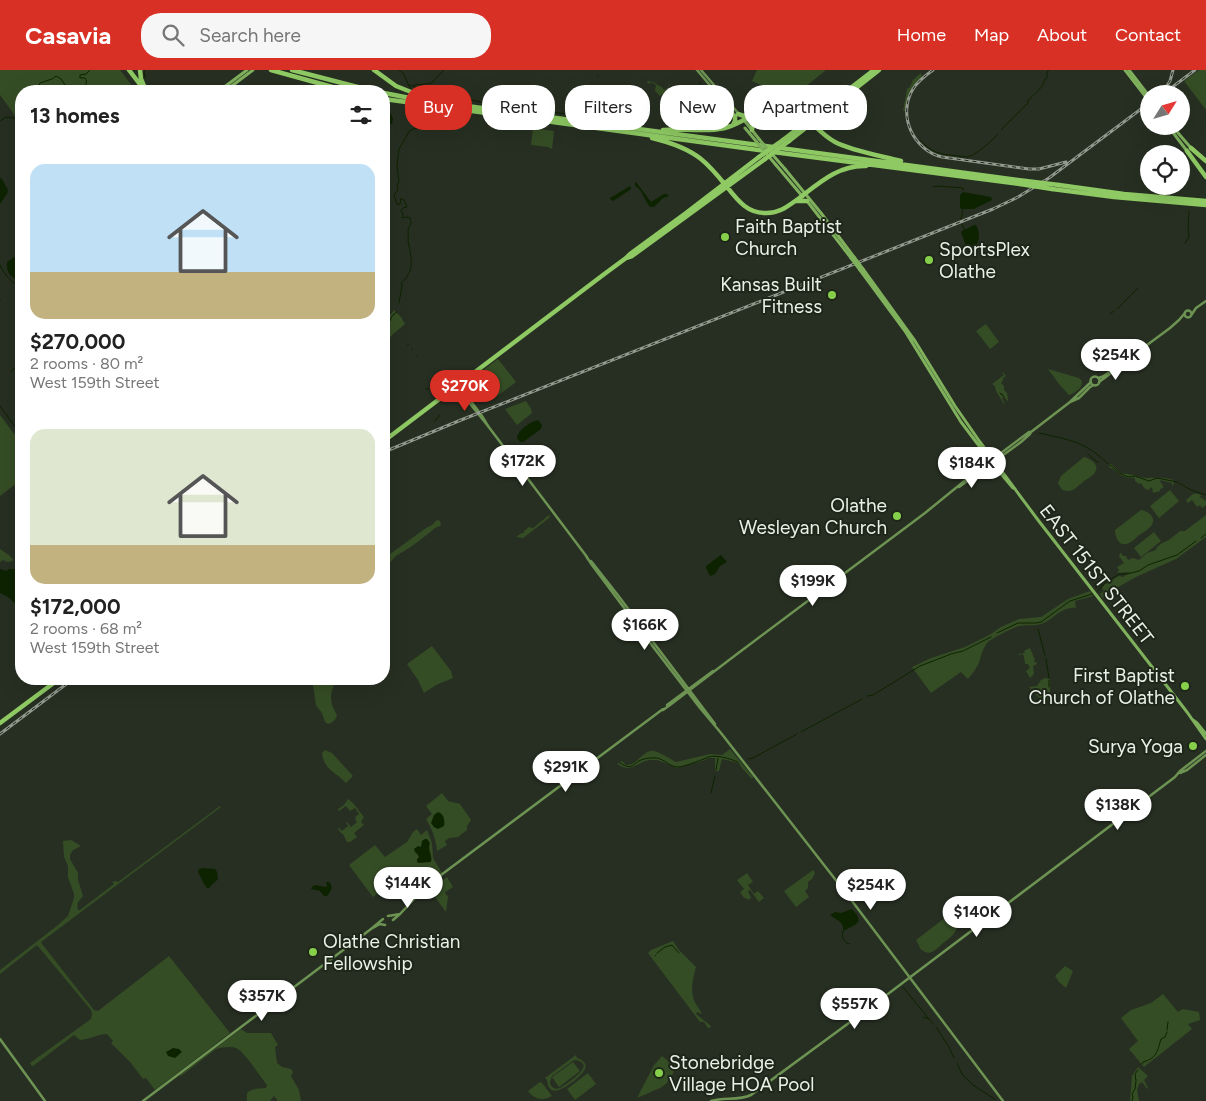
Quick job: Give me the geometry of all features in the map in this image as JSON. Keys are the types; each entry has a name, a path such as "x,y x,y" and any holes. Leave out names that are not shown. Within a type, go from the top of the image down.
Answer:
{"highway":[{"path":"129,70 141,85"},
{"path":"140,70 143,85"},
{"path":"271,70 325,85"},
{"path":"292,70 351,85"},
{"path":"374,70 405,90"},
{"path":"855,85 874,70"},
{"path":"859,85 879,70"},
{"path":"390,94 405,96"},
{"path":"390,100 1121,198 1206,205"},
{"path":"472,106 1124,194 1206,201"},
{"path":"734,123 737,115 744,116"},
{"path":"734,125 744,123"},
{"path":"655,131 663,130"},
{"path":"626,258 632,256 720,193 759,157 797,130"},
{"path":"390,437 630,254 734,182 789,141 801,130"},
{"path":"818,130 828,139 843,146 918,166"},
{"path":"631,133 660,140 691,152 709,166 740,203 754,212 771,213 780,211 802,194"},
{"path":"1191,148 1206,161"},
{"path":"1190,155 1206,177"},
{"path":"720,193 732,192 748,206 765,211 781,207 839,170 855,166 873,167 878,165"},
{"path":"732,192 734,182"},
{"path":"795,201 807,201"},
{"path":"0,723 51,685"}],"main road":[{"path":"227,85 243,73 253,70"},
{"path":"697,70 744,123"},
{"path":"701,70 737,115"},
{"path":"1127,70 1140,85"},
{"path":"1127,70 1140,88"},
{"path":"232,85 248,71"},
{"path":"750,130 835,231 852,258"},
{"path":"752,130 782,169"},
{"path":"1179,135 1191,148"},
{"path":"802,194 906,330"},
{"path":"1185,315 1190,317 1191,312 1206,301"},
{"path":"1070,402 1079,398 1090,386 1098,385 1119,366 1185,315 1186,311 1191,312"},
{"name":"EAST 151ST STREET","path":"906,330 948,401 961,419 1206,738"},
{"name":"EAST 151ST STREET","path":"906,330 961,419 993,461"},
{"path":"393,920 438,878 1070,402 1091,382 1093,377 1103,377 1119,366"},
{"path":"1098,378 1100,382"},
{"path":"1091,382 1094,386"},
{"path":"458,386 459,390 586,556 614,596 837,881 1004,1101"},
{"name":"EAST 151ST STREET","path":"1193,719 1206,734"},
{"path":"711,1101 718,1099 742,1100 751,1095 910,977 1206,751"},
{"path":"1178,774 1206,755"},
{"path":"1192,766 1191,764 1198,757"},
{"path":"388,916 400,914"},
{"path":"143,1101 383,919"},
{"path":"371,929 380,924 385,925"},
{"path":"0,1039 45,1101"}],"shaded area":[{"path":"0,70 120,70 131,85 15,85 15,116 0,95"},
{"path":"757,70 826,70 806,85 760,85 752,81"},
{"path":"1199,70 1206,70 1206,110 1190,89 1190,85 1187,85 1184,81"},
{"path":"921,73 922,77 913,88 906,111 903,111 907,89"},
{"path":"647,82 653,82 660,86 660,96 655,91 656,85"},
{"path":"390,114 393,119 392,124 390,124"},
{"path":"533,130 554,131 552,149 531,145"},
{"path":"0,178 8,190 0,204"},
{"path":"635,182 651,202 664,194 669,196 663,198 654,207 650,207 640,190 635,186"},
{"path":"630,186 631,189 621,196 613,201 610,199 610,198"},
{"path":"963,192 991,197 992,200 974,209 961,209 960,195"},
{"path":"974,225 978,229 979,237 975,247 968,252 961,232"},
{"path":"15,257 15,279 9,273 7,262"},
{"path":"394,310 405,324 390,338 390,316"},
{"path":"986,324 999,342 990,349 976,331"},
{"path":"498,359 516,382 492,400 474,377"},
{"path":"1048,369 1079,378 1082,381 1080,388 1069,395"},
{"path":"1002,373 1006,376 1001,383 1007,393 1007,401 1002,393 1000,393 1004,398 1002,398 1005,404 992,384 1004,375"},
{"path":"526,401 532,413 517,425 505,409"},
{"path":"0,415 15,435 15,485 0,496"},
{"path":"538,420 542,425 541,429 523,442 520,442 517,438 522,429"},
{"path":"1084,457 1096,465 1094,474 1076,488 1067,491 1062,490 1058,483 1061,476"},
{"path":"1111,464 1122,474 1144,478 1167,478 1173,480 1174,484 1172,486 1172,483 1160,480 1163,488 1153,493 1152,487 1148,490 1144,488 1141,483 1139,484 1135,481 1135,478 1123,476 1110,468 1109,465"},
{"path":"1170,490 1179,501 1159,518 1150,506"},
{"path":"1195,493 1201,495 1200,497 1206,501 1206,505 1202,508 1200,505 1197,507 1192,500 1188,503 1186,500"},
{"path":"1141,510 1149,513 1153,523 1147,530 1130,542 1126,544 1120,543 1115,530"},
{"path":"549,515 549,518 523,538 517,537 529,527 533,528"},
{"path":"1206,515 1206,537 1176,559 1136,577 1103,598 1100,594 1104,591 1102,588 1105,584 1130,572 1117,573 1119,570 1117,567 1124,563 1119,556 1120,553 1126,556 1128,560 1133,558 1139,560 1147,553 1156,550 1162,543 1180,531 1185,531"},
{"path":"437,520 441,524 390,562 390,554"},
{"path":"1154,532 1161,541 1141,557 1134,548"},
{"path":"0,549 9,555 13,561 7,562 3,560 0,562"},
{"path":"721,555 727,562 720,566 715,574 710,576 706,566"},
{"path":"0,569 6,571 15,569 15,603 0,593"},
{"path":"1090,591 1093,596 1075,601 1076,608 1068,608 1043,624 1016,627 988,642 983,649 978,665 968,679 961,672 931,693 912,667 931,658 965,647 1019,619 1041,617 1068,599"},
{"path":"432,646 451,671 453,678 436,685 424,693 407,664"},
{"path":"1030,648 1035,660 1034,662 1037,664 1033,666 1034,674 1030,678 1026,671 1030,668 1028,664 1025,664 1023,654 1018,654 1025,653 1024,651"},
{"path":"1045,678 1050,679 1050,700 1039,698 1029,687 1037,686"},
{"path":"313,685 334,685 331,697 332,706 337,715 334,721 328,724 325,722 322,713 316,705"},
{"path":"730,749 753,777 752,779 739,763 722,759 719,771 715,771 715,758 708,758 677,768 655,760 649,760 627,768 617,764 622,761 626,765 630,765 650,751 659,753 676,762 710,754 722,755"},
{"path":"325,750 332,753 353,776 346,783 325,763 322,753"},
{"path":"442,793 448,801 460,804 471,820 467,830 458,837 449,838 445,841 447,845 437,851 436,842 426,819 432,814 426,806"},
{"path":"348,799 364,817 361,822 364,825 354,833 357,837 350,842 347,842 338,829 342,831 348,826 350,828 347,822 351,827 357,822 355,817 359,814 355,808 350,811 346,806 339,811 338,809"},
{"path":"220,806 41,942 94,1010 98,1011 169,956 230,1033 155,1090 146,1078 143,1079 131,1063 111,1043 113,1041 107,1034 80,1040 74,1035 33,1066 31,1065 30,1063 91,1019 92,1014 91,1010 37,945 0,974 0,970 68,916 74,894 68,877 68,866 64,857 63,841 71,840 81,846 73,850 70,855 70,859 78,873 83,896 77,908 80,910 114,884 112,882 118,882"},
{"path":"438,812 443,816 444,826 438,829 431,823 434,815"},
{"path":"417,829 421,835 427,830 432,843 433,858 442,873 419,891 406,874 373,897 349,865 375,845 385,857 407,842"},
{"path":"425,839 430,843 431,862 419,863 417,859 419,857 414,849 418,846 421,847 422,841"},
{"path":"199,869 215,869 217,872 218,879 209,888 204,884 198,872"},
{"path":"813,870 815,873 808,882 808,888 805,891 809,897 796,907 784,891"},
{"path":"747,873 753,882 748,885 754,894 758,891 764,898 759,902 750,890 748,891 751,898 748,900 740,892 744,889 737,880"},
{"path":"447,877 453,887 445,892 448,896 446,912 430,890"},
{"path":"887,880 896,893 890,898 880,885"},
{"path":"326,882 329,882 332,887 327,896 324,896 320,891 311,889 315,885 327,887"},
{"path":"852,909 859,921 843,931 843,925 830,915 835,912 841,913"},
{"path":"946,917 956,925 955,932 933,951 928,953 923,951 916,940"},
{"path":"673,941 696,967 692,991 695,1002 702,1014 697,1012 696,1014 711,1026 710,1028 704,1022 700,1022 648,953"},
{"path":"1065,966 1073,971 1066,988 1055,976"},
{"path":"1163,994 1178,1012 1183,1009 1199,1012 1200,1020 1188,1024 1192,1029 1144,1067 1129,1049 1138,1041 1121,1018 1131,1010 1151,1003"},
{"path":"241,1029 247,1033 271,1033 278,1045 275,1047 277,1063 282,1067 291,1069 293,1072 291,1076 299,1090 301,1101 278,1101 274,1096 270,1101 247,1101 247,1093 249,1091 266,1088 267,1085 243,1054 234,1047 216,1049 180,1075"},
{"path":"173,1048 179,1049 182,1052 175,1058 168,1056 166,1052"},
{"path":"576,1055 586,1066 574,1081 562,1089 554,1091 548,1086 545,1078","holes":["574,1060 584,1065 579,1074 560,1088 555,1089 552,1087 550,1082 552,1076"]},
{"path":"662,1056 667,1060 674,1072 666,1084 637,1098 654,1065"},
{"path":"573,1062 580,1071 559,1087 552,1077"},
{"path":"1138,1067 1148,1076 1144,1080 1148,1088 1142,1082 1139,1084 1137,1090 1139,1101 1130,1101 1132,1076"},
{"path":"588,1073 596,1084 575,1100 567,1089"},
{"path":"540,1082 552,1096 539,1099 528,1091"}],"waterway":[{"path":"85,85 85,78 80,78 80,75 86,74 90,70"},
{"path":"145,70 145,78"},
{"path":"399,70 403,73 409,85"},
{"path":"414,85 432,83 444,70"},
{"path":"1001,130 1041,88 1049,70"},
{"path":"39,85 56,76 65,85"},
{"path":"472,100 565,114"},
{"path":"0,121 6,117 15,118"},
{"path":"399,303 401,283 408,275 411,266 408,242 408,230 411,223 410,218 402,218 401,210 407,207 404,200 400,199 400,204 397,204 394,195 398,190 397,185 399,182 397,166 399,149 410,130"},
{"path":"920,140 929,148 938,152 967,157 979,151 998,134"},
{"path":"933,187 963,188 963,190"},
{"path":"961,220 963,208"},
{"path":"1185,243 1189,237 1189,211"},
{"path":"962,224 965,231"},
{"path":"0,265 15,283"},
{"path":"1117,309 1138,288"},
{"path":"1110,314 1114,311"},
{"path":"390,321 397,312"},
{"path":"11,371 15,368"},
{"path":"1000,393 1004,397"},
{"path":"0,406 15,427"},
{"path":"435,421 440,415"},
{"path":"1039,433 1076,442 1092,450 1108,464"},
{"path":"1088,454 1098,462"},
{"path":"1110,465 1125,476 1135,476 1149,481 1157,478 1177,482 1191,490 1206,495"},
{"path":"1201,538 1206,534"},
{"path":"1098,591 1105,583 1119,574 1139,571 1148,565 1177,555 1196,541"},
{"path":"997,633 1018,623 1041,622 1070,601 1092,594"},
{"path":"1038,629 1045,655"},
{"path":"867,696 873,695 920,666 963,651 991,637"},
{"path":"1046,659 1049,678"},
{"path":"1049,680 1049,687"},
{"path":"801,732 862,699"},
{"path":"748,759 797,734"},
{"path":"620,763 628,767 640,760 654,758 678,767 712,756 738,762"},
{"path":"716,770 718,758"},
{"path":"711,793 715,776"},
{"path":"843,931 842,936 844,940 850,944"},
{"path":"657,953 665,947 672,945 679,953"},
{"path":"903,987 933,1024"},
{"path":"923,1017 929,1019"},
{"path":"1167,1030 1168,1022"},
{"path":"936,1027 954,1058"},
{"path":"1142,1064 1154,1056 1161,1039 1165,1037 1167,1032"},
{"path":"957,1063 962,1074 973,1085 996,1100"},
{"path":"1132,1101 1136,1081 1135,1074 1138,1070"}],"railway":[{"path":"933,70 913,89 908,99 907,120 916,139 923,147 942,157 1029,169 1039,169 1066,162"},
{"path":"1167,85 1173,70"},
{"path":"1175,85 1195,70"},
{"path":"390,450 993,209 1018,197 1049,178 1140,110"},
{"path":"0,734 65,685"}],"place":[{"name":"Faith Baptist Church","path":"725,237"},
{"name":"SportsPlex Olathe","path":"929,260"},
{"name":"Kansas Built Fitness","path":"832,295"},
{"name":"Olathe Wesleyan Church","path":"897,516"},
{"name":"First Baptist Church of Olathe","path":"1185,686"},
{"name":"Surya Yoga","path":"1193,746"},
{"name":"Olathe Christian Fellowship","path":"313,952"},
{"name":"Stonebridge Village HOA Pool","path":"659,1073"}]}
